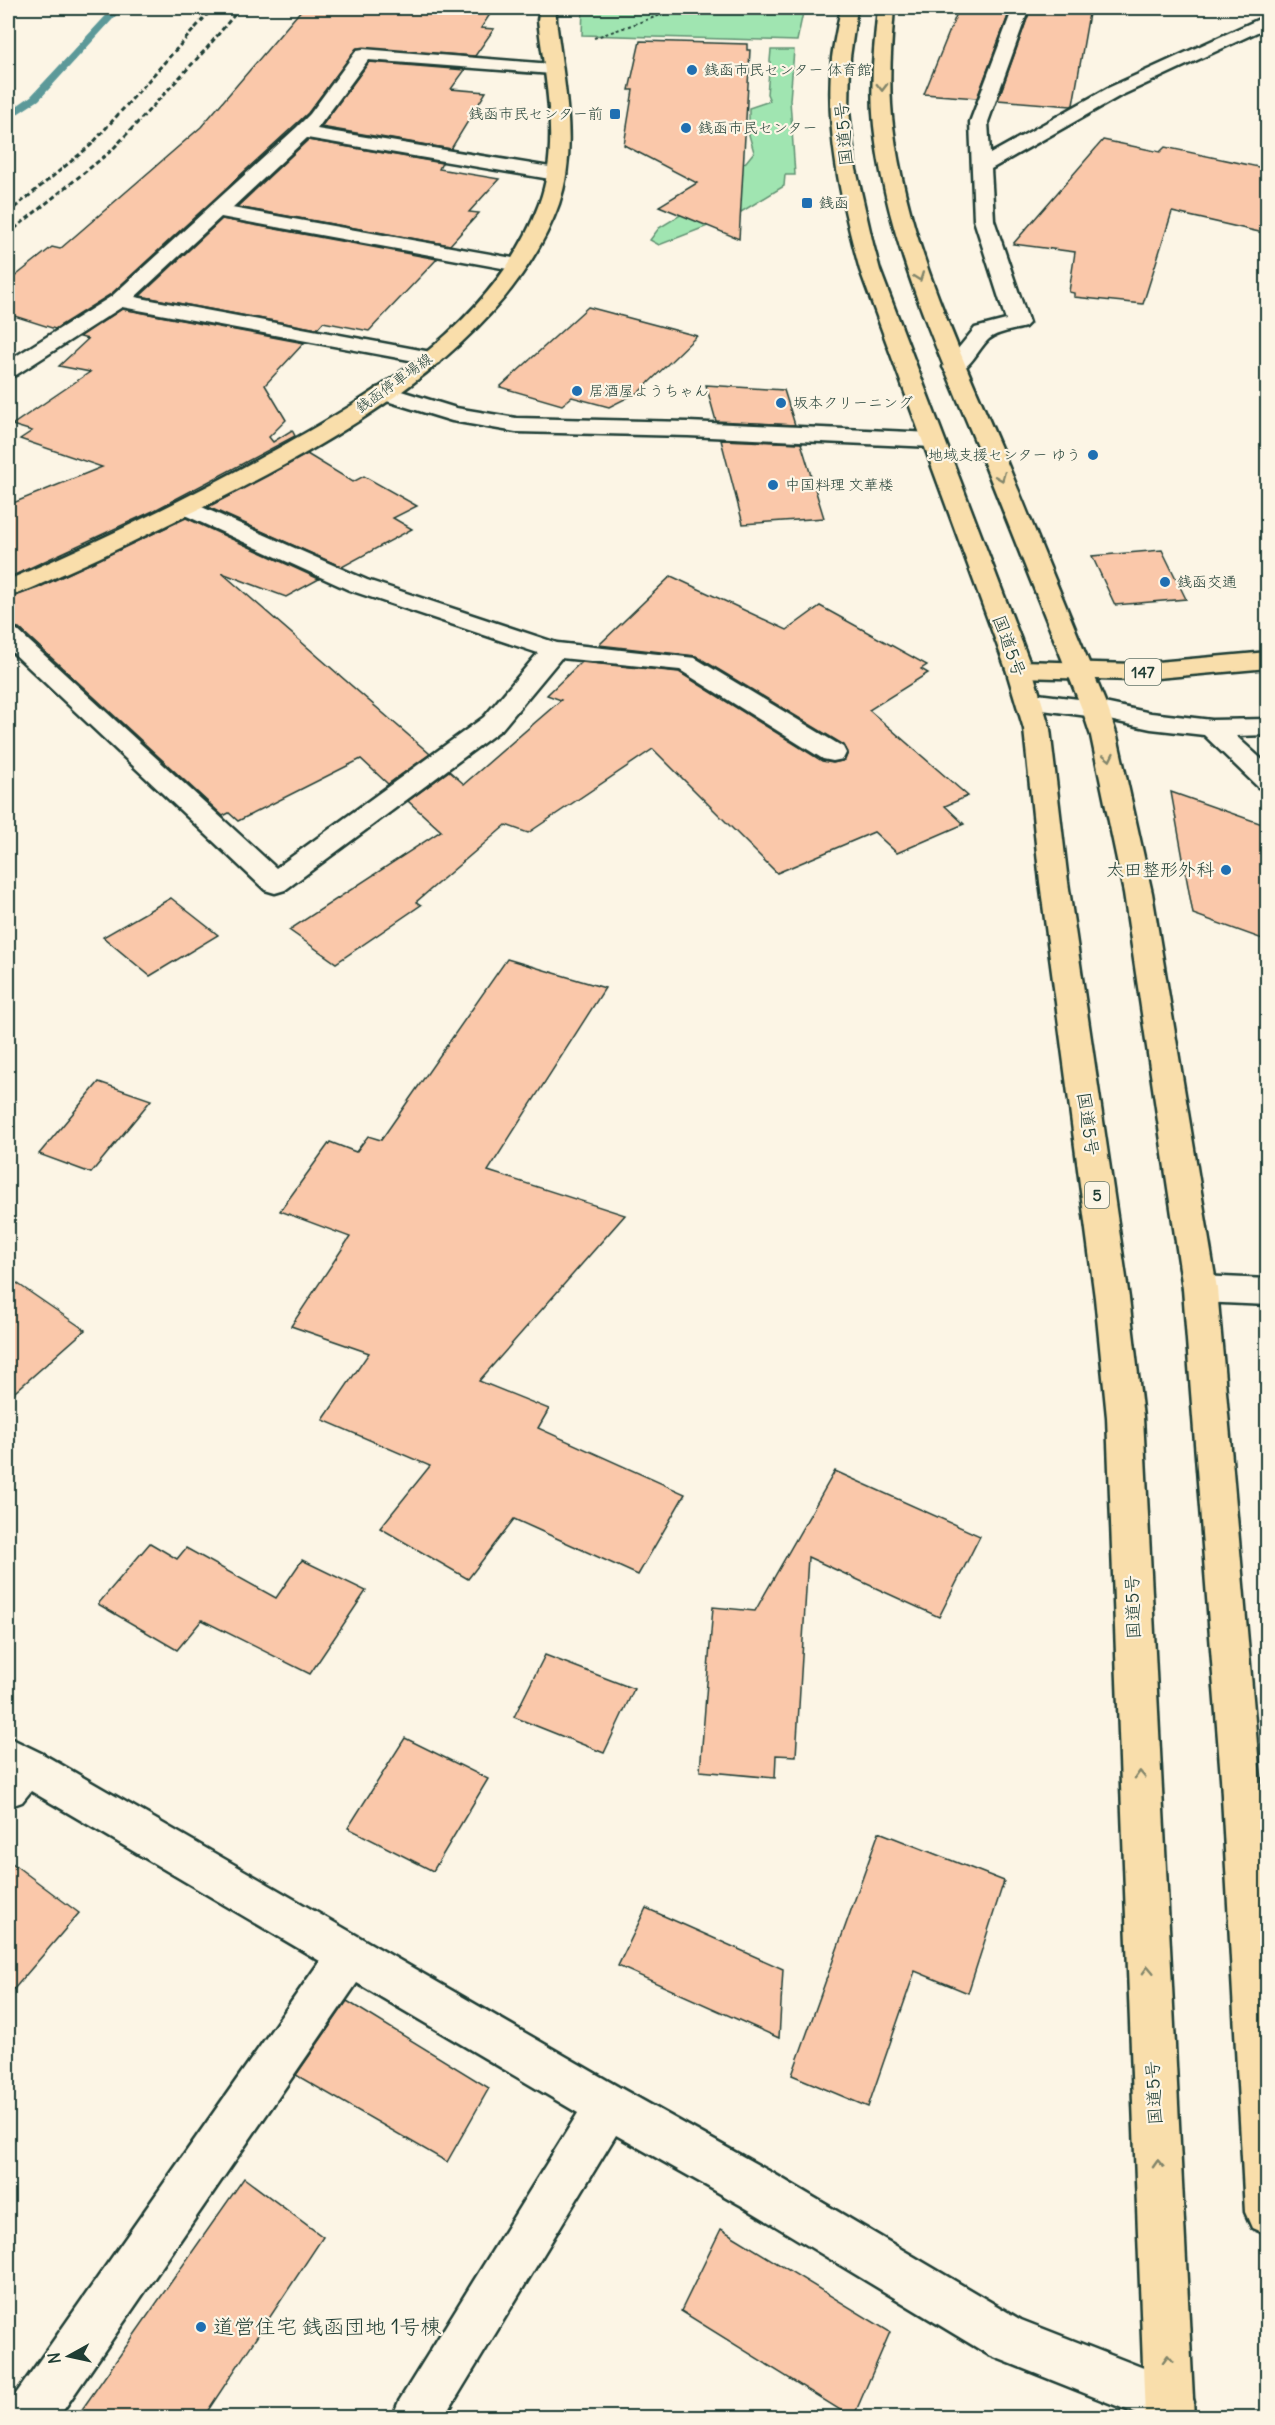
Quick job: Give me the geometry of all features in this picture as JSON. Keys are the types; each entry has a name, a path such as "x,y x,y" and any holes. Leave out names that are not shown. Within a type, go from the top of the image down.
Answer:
{"main road":[{"name":"銭函停車場線","path":"8,589 186,507 337,424 385,393 430,358 475,316 518,265 535,236 549,204 560,144 546,20 548,8"},
{"name":"国道5号","path":"849,8 841,58 842,128 852,199 870,270 1019,669 1037,729 1054,882 1112,1298 1125,1417 1170,2410"},
{"path":"886,8 882,48 884,130 892,181 909,248 954,367 1006,487 1095,709 1104,736 1138,892 1200,1289 1241,1778 1268,2212"},
{"name":"147","path":"1019,669 1080,673 1135,672 1268,660"}],"street":[{"path":"954,367 982,333 1018,323 984,220 978,122 1021,8"},
{"path":"980,167 1114,92 1268,20"},
{"path":"8,370 119,300 317,118 363,54 552,69"},
{"path":"303,132 556,174"},
{"path":"218,211 518,265"},
{"path":"119,300 430,358"},
{"path":"385,393 452,414 516,425 688,429 933,440"},
{"path":"186,507 358,585 554,650 686,663 833,753"},
{"path":"8,636 275,883 492,723 554,650"},
{"path":"1029,701 1095,709 1151,721 1212,728 1268,727"},
{"path":"1212,728 1268,781"},
{"path":"1200,1289 1268,1292"},
{"path":"14,1770 351,1954 608,2106 770,2197 1006,2338 1170,2410"},
{"path":"28,2418 351,1954"},
{"path":"416,2418 608,2106"}],"path":[{"path":"589,40 681,8"}],"green space":[{"path":"583,8 804,8 797,41 582,35"},
{"path":"771,50 794,50 790,100 795,175 785,175 784,186 736,215 659,245 650,240 659,228 728,186 729,173 746,162 754,152 749,135 749,108 770,101 767,94"}],"building":[{"path":"303,8 494,8 481,28 494,29 475,56 357,48 308,113 111,294 55,329 8,314 8,282 52,247 60,249 201,127"},
{"path":"959,8 1011,8 977,98 924,94"},
{"path":"1031,8 1090,8 1071,106 998,100"},
{"path":"640,41 747,44 747,50 750,50 739,239 659,206 697,183 624,145 633,90 629,90"},
{"path":"369,62 465,70 451,89 486,92 451,149 321,127"},
{"path":"308,140 442,163 439,169 499,179 469,212 479,213 450,245 237,207"},
{"path":"1103,140 1160,152 1165,147 1268,169 1268,234 1172,212 1143,304 1074,297 1074,293 1069,292 1075,252 1013,244"},
{"path":"222,219 437,259 369,331 323,322 317,329 140,296"},
{"path":"588,307 697,336 639,392 609,407 572,397 562,405 500,387"},
{"path":"122,309 304,343 265,385 286,420 269,437 273,442 292,430 295,436 153,511 8,578 8,505 102,467 20,439 32,431 12,425 90,372 59,366 88,339 80,337"},
{"path":"706,385 784,390 795,425 716,421"},
{"name":"中国料理 文華楼","path":"721,440 801,443 824,518 743,524"},
{"path":"307,454 353,482 364,476 417,506 393,518 412,529 342,567 208,507"},
{"path":"186,518 319,579 286,597 222,573 430,754 388,784 361,759 238,821 229,813 223,816 19,628 8,626 8,598 38,588"},
{"name":"銭函交通","path":"1162,550 1186,599 1115,605 1092,556"},
{"path":"671,576 787,630 820,606 927,665 921,669 928,673 869,710 968,796 945,806 964,824 897,853 874,832 777,873 653,749 528,833 506,825 416,902 421,905 336,963 289,930 441,831 408,801 449,771 464,784 561,700 547,695 581,662 679,672 822,761 833,763 845,760 848,752 844,745 696,656 599,645"},
{"name":"太田整形外科","path":"1171,792 1268,826 1268,941 1193,914"},
{"path":"171,898 218,935 150,976 103,937"},
{"path":"507,959 605,988 488,1171 625,1215 479,1381 549,1409 538,1428 685,1494 638,1575 514,1519 468,1579 380,1528 430,1466 323,1420 369,1353 291,1326 350,1237 280,1211 330,1142 356,1152 368,1136 381,1140"},
{"path":"99,1082 151,1100 91,1173 39,1154"},
{"path":"8,1277 85,1330 8,1398"},
{"path":"835,1471 980,1536 939,1617 808,1557 796,1756 776,1755 775,1778 700,1771 713,1607 755,1611"},
{"path":"150,1543 177,1559 186,1548 276,1598 302,1560 366,1591 310,1674 202,1620 177,1650 98,1604"},
{"path":"545,1655 634,1689 604,1753 514,1717"},
{"path":"405,1738 488,1779 433,1871 348,1828"},
{"path":"879,1832 1004,1881 968,1993 915,1971 868,2107 792,2075"},
{"path":"8,1860 79,1913 8,1996"},
{"path":"646,1908 783,1969 779,2038 618,1966"},
{"path":"347,2001 489,2088 447,2162 296,2075"},
{"name":"道営住宅 銭函団地 1号棟","path":"244,2178 323,2237 203,2418 76,2418"},
{"path":"721,2229 890,2332 853,2418 681,2311"}],"waterway":[{"path":"8,117 35,98 118,8"}],"railway":[{"path":"8,213 91,145 213,8"},
{"path":"8,234 111,151 207,48 240,8"}],"place":[{"name":"銭函市民センター 体育館","path":"692,70"},
{"name":"銭函市民センター前","path":"615,114"},
{"name":"銭函市民センター","path":"686,128"},
{"name":"銭函","path":"807,203"},
{"name":"居酒屋ようちゃん","path":"577,391"},
{"name":"坂本クリーニング","path":"781,403"},
{"name":"地域支援センター ゆう","path":"1093,455"},
{"name":"中国料理 文華楼","path":"773,485"},
{"name":"銭函交通","path":"1165,582"},
{"name":"太田整形外科","path":"1226,870"},
{"name":"道営住宅 銭函団地 1号棟","path":"201,2327"}]}
